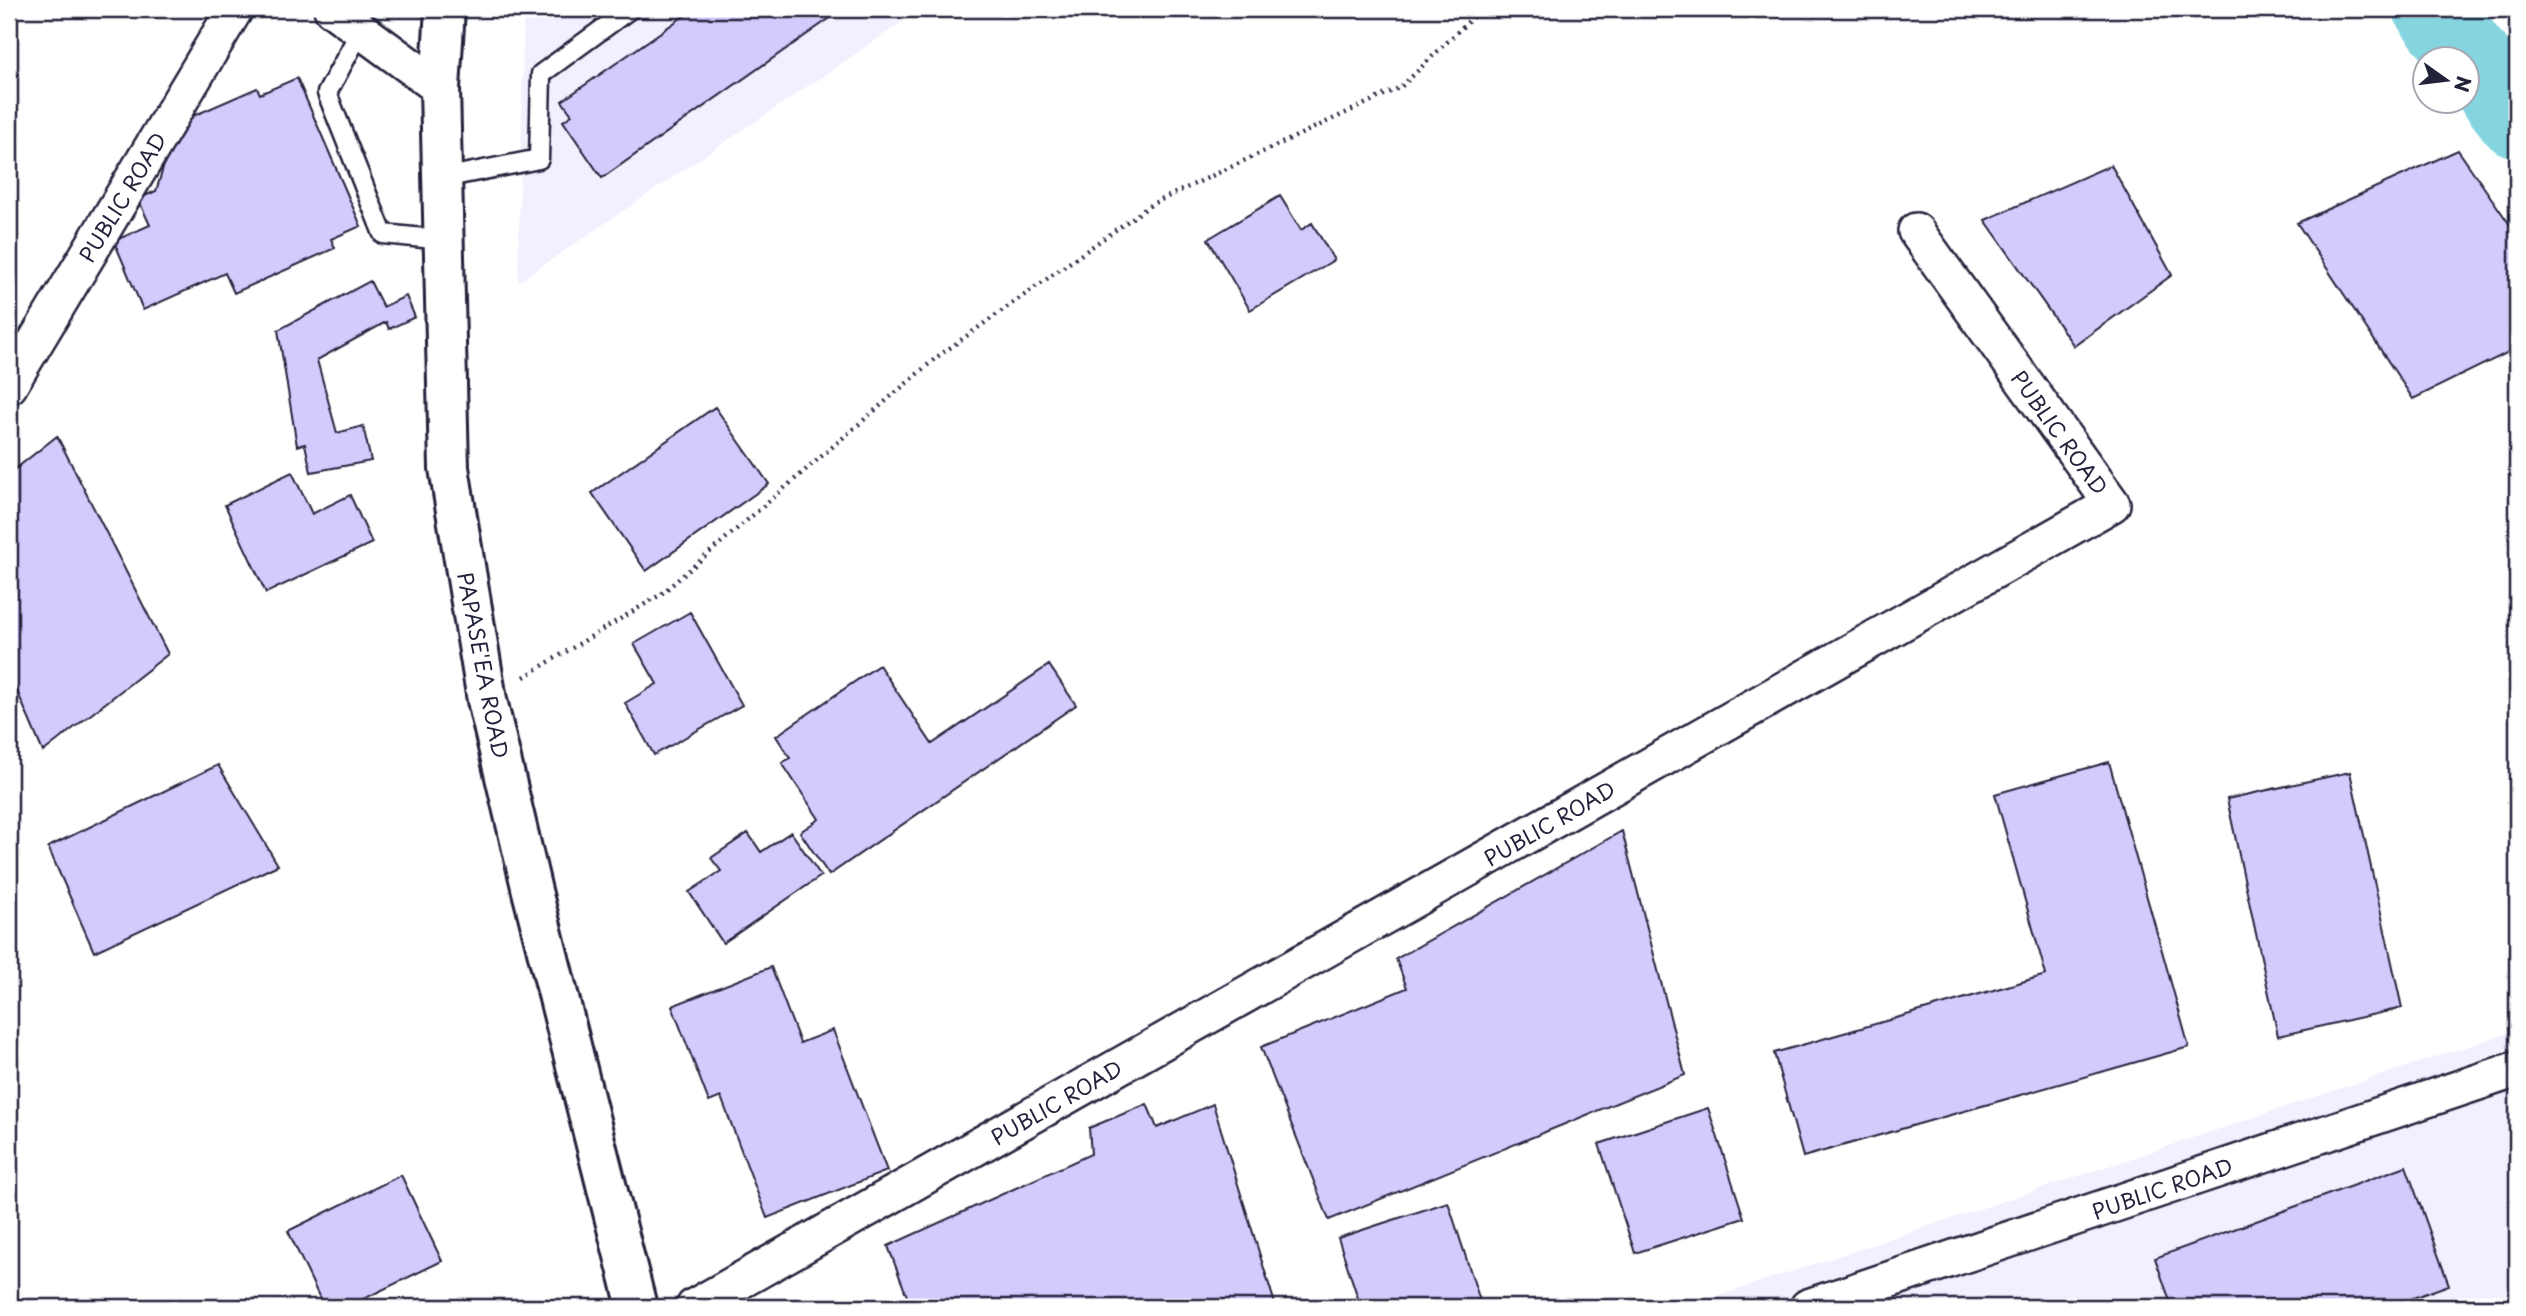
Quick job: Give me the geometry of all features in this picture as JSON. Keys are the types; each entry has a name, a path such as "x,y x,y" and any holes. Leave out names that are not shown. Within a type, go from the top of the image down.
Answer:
{"main road":[{"name":"PAPASE'EA ROAD","path":"445,9 440,88 449,468 487,700 532,891 637,1307"}],"street":[{"name":"PUBLIC ROAD","path":"9,386 235,9"},
{"path":"332,9 440,88"},
{"name":"PUBLIC ROAD","path":"694,1307 2112,504 1916,231"},
{"name":"PUBLIC ROAD","path":"1808,1307 2517,1069"}],"lane":[{"path":"443,178 539,159 541,74 630,9"},
{"path":"361,30 327,93 383,234 444,240"}],"path":[{"path":"487,700 660,595 937,358 1152,204 1401,88 1481,9"}],"shaded area":[{"path":"524,9 896,9 904,21 518,282"},
{"path":"2517,1030 2517,1307 1685,1307"}],"building":[{"path":"694,9 843,9 602,178 563,121 572,115 562,101"},
{"path":"297,78 361,226 331,239 335,248 234,293 225,273 143,310 114,241 150,225 138,199 156,191 177,123 257,88 260,94"},
{"path":"2458,150 2517,235 2517,348 2413,399 2297,223"},
{"path":"2111,165 2172,275 2074,346 1985,220"},
{"path":"1280,196 1301,230 1312,223 1334,260 1250,310 1208,239"},
{"path":"370,281 383,307 406,296 415,317 389,329 386,322 317,360 337,433 363,426 371,461 311,472 305,444 297,446 278,330"},
{"path":"715,407 769,484 646,571 592,493"},
{"path":"57,436 168,654 43,752 9,672 9,474"},
{"path":"292,472 312,514 350,495 372,543 266,593 225,505"},
{"path":"690,612 742,705 654,755 625,703 657,684 634,644"},
{"path":"879,665 932,744 1049,665 1076,705 829,875 800,832 819,819 782,763 790,758 776,736"},
{"path":"2109,762 2189,1047 1803,1157 1774,1053 2046,975 1995,794"},
{"path":"218,765 278,865 94,952 48,847"},
{"path":"2350,772 2402,1008 2278,1036 2227,799"},
{"path":"1622,831 1685,1075 1329,1220 1261,1047 1407,988 1396,959"},
{"path":"791,832 821,876 723,943 689,892 721,871 711,858 748,833 761,852"},
{"path":"771,967 800,1043 833,1030 887,1171 767,1218 721,1097 709,1102 672,1006"},
{"path":"1147,1104 1157,1128 1213,1104 1276,1307 911,1307 888,1246 1091,1154 1089,1128"},
{"path":"1708,1108 1744,1218 1635,1253 1599,1144"},
{"path":"2406,1166 2449,1285 2388,1307 2172,1307 2155,1258"},
{"path":"401,1175 442,1261 347,1307 324,1307 288,1231"},
{"path":"1448,1202 1482,1307 1361,1307 1338,1238"}],"waterway":[{"path":"2433,9 2517,118"}]}
